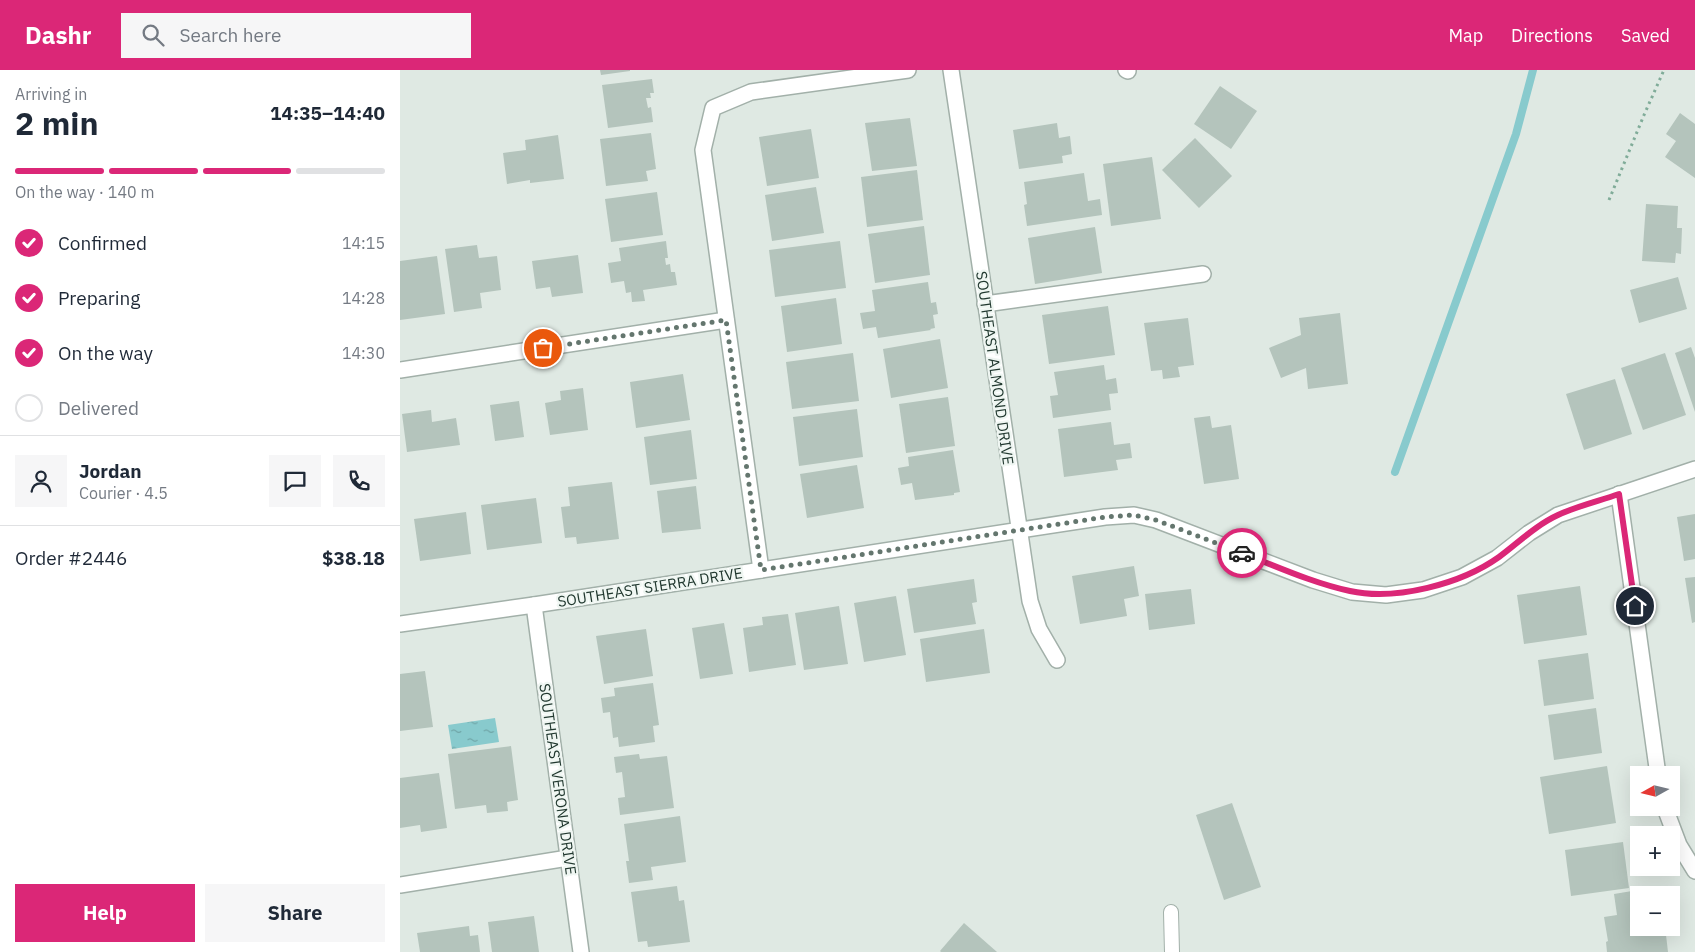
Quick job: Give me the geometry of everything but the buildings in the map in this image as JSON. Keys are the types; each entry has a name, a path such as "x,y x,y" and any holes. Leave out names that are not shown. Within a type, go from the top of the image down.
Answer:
{"street":[{"path":"761,570 702,150 713,108 751,92 908,70"},
{"name":"SOUTHEAST ALMOND DRIVE","path":"951,70 1030,601 1038,629 1057,660"},
{"path":"985,304 1203,274"},
{"path":"400,370 726,320"},
{"name":"SOUTHEAST SIERRA DRIVE","path":"400,624 1105,517 1134,515 1156,520 1313,580 1352,592 1386,595 1423,590 1462,577 1497,558 1529,533 1558,515 1695,469"},
{"path":"1619,494 1657,766"},
{"name":"SOUTHEAST VERONA DRIVE","path":"534,605 581,952"},
{"path":"1668,816 1679,844 1695,871"},
{"path":"400,885 568,858"}],"lane":[{"path":"1171,912 1172,952"}],"path":[{"path":"1609,200 1664,70"}],"water":[{"path":"495,718 499,742 452,749 448,725"}],"waterway":[{"path":"1395,472 1516,134 1533,70"}],"way so far":[{"path":"543,348 726,320 761,570 1105,517 1134,515 1156,520 1242,553"}],"route":[{"path":"1242,553 1313,580 1352,592 1386,595 1423,590 1462,577 1497,558 1529,533 1558,515 1619,494 1635,606"}]}
